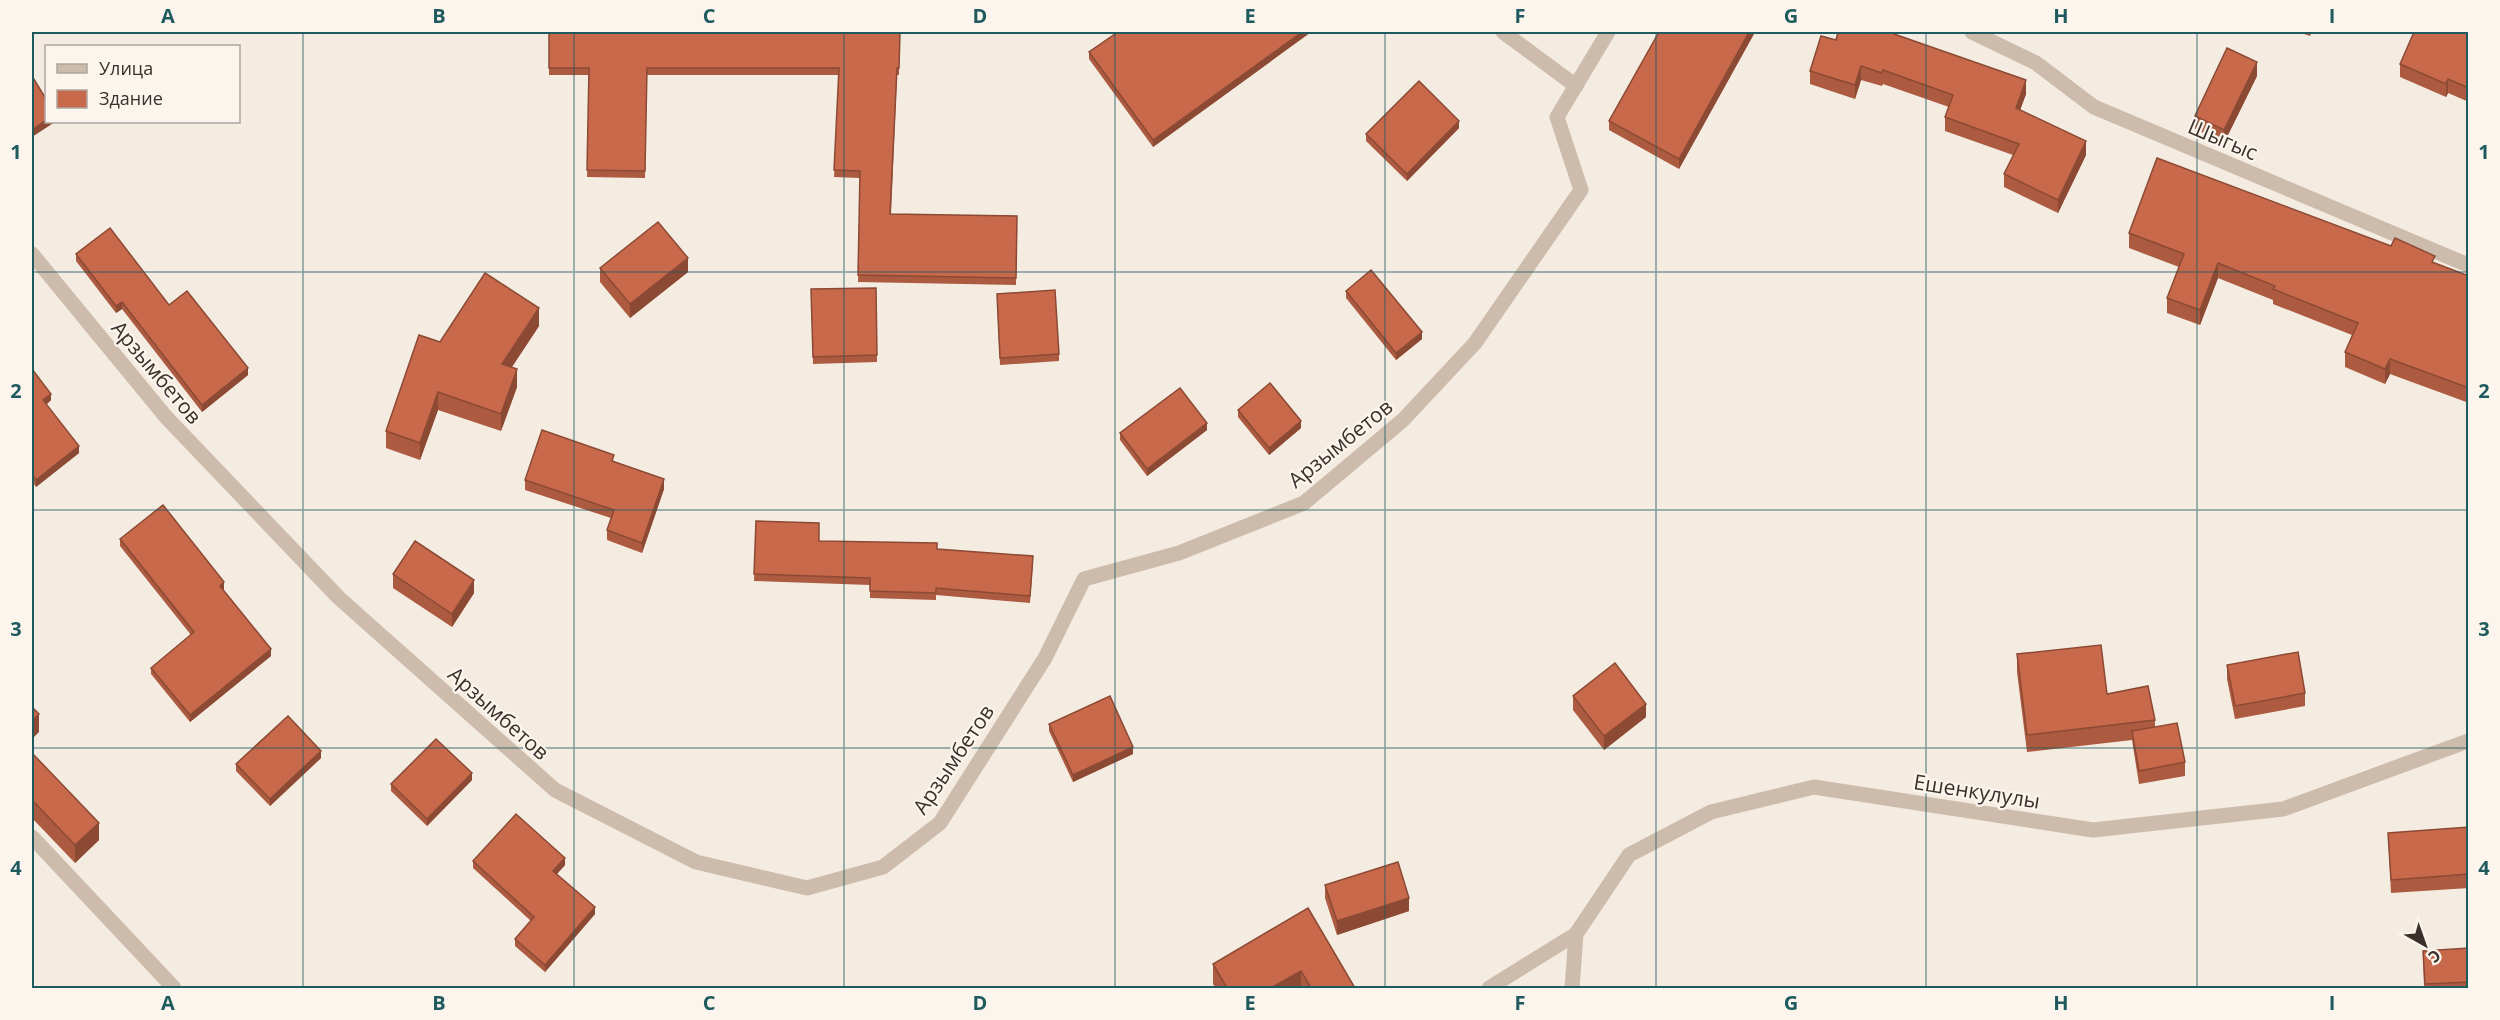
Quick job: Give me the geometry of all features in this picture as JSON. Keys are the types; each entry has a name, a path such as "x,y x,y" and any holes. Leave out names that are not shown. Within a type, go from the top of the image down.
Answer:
{"street":[{"path":"1503,32 1576,86"},
{"name":"Арзымбетов","path":"32,254 165,417 339,598 555,790 696,862 807,888 883,867 940,823 1045,658 1084,579 1179,553 1304,503 1403,420 1475,343 1581,190 1557,117 1608,32"},
{"name":"Шыгыс","path":"1972,32 2036,63 2094,107 2469,265"},
{"name":"Ешенкулулы","path":"1572,988 1576,934 1629,855 1711,813 1814,787 2093,830 2283,809 2469,741"},
{"path":"32,837 174,988"},
{"path":"1489,988 1576,934"}],"building":[{"path":"549,32 900,32 890,214 1017,216 1016,278 858,275 860,171 834,170 839,68 647,68 645,171 587,170 589,68 549,68"},
{"path":"1118,32 1302,32 1153,140 1089,52"},
{"path":"1659,32 1749,32 1679,159 1609,121"},
{"path":"1838,32 1895,32 1894,34 2026,80 2016,108 2086,141 2058,200 2004,174 2019,144 1945,117 1953,95 1883,70 1882,73 1861,66 1855,85 1810,71 1821,36 1836,40"},
{"path":"2414,32 2469,32 2469,88 2448,79 2446,84 2400,64"},
{"path":"2227,48 2257,62 2224,130 2195,116"},
{"path":"32,76 45,97 45,121 32,130"},
{"path":"1419,81 1459,121 1407,174 1366,134"},
{"path":"2157,158 2391,246 2395,238 2435,256 2432,262 2469,276 2469,388 2390,359 2385,369 2345,352 2358,323 2273,289 2275,286 2218,263 2200,310 2167,298 2184,254 2129,233"},
{"path":"658,222 688,258 630,304 600,268"},
{"path":"110,228 169,305 187,291 248,368 202,405 122,302 116,306 76,254"},
{"path":"1371,270 1422,332 1396,353 1346,291"},
{"path":"485,273 539,308 502,364 517,369 501,414 438,392 420,443 386,431 419,335 440,342"},
{"path":"876,288 877,355 813,357 811,289"},
{"path":"1055,290 1059,354 1000,358 997,294"},
{"path":"32,369 51,394 43,400 79,446 36,480 32,474"},
{"path":"1270,383 1301,421 1269,448 1238,410"},
{"path":"1180,388 1207,423 1147,469 1120,433"},
{"path":"542,430 614,455 612,461 664,479 642,543 607,530 614,510 525,480"},
{"path":"163,505 224,582 220,586 271,649 190,715 151,668 194,632 120,539"},
{"path":"756,521 819,523 819,541 937,543 937,549 1033,556 1030,596 936,588 936,593 870,591 870,578 754,574"},
{"path":"415,541 474,580 452,614 393,574"},
{"path":"2101,645 2107,694 2148,686 2155,720 2027,735 2017,654"},
{"path":"2298,652 2305,693 2235,706 2227,665"},
{"path":"1615,663 1646,704 1604,736 1573,696"},
{"path":"1110,696 1133,747 1073,775 1049,724"},
{"path":"32,707 39,714 32,721"},
{"path":"288,716 321,751 270,799 236,764"},
{"path":"2177,723 2185,762 2139,771 2132,731"},
{"path":"436,739 472,773 427,819 391,784"},
{"path":"32,753 99,823 75,845 32,800"},
{"path":"516,814 565,858 553,871 595,907 545,965 515,939 534,917 473,861"},
{"path":"2469,827 2469,874 2391,880 2388,833"},
{"path":"1398,862 1409,898 1337,921 1325,885"},
{"path":"1308,908 1355,988 1311,988 1301,971 1271,988 1227,988 1213,964"},
{"path":"2469,948 2469,982 2425,984 2423,951"}]}
